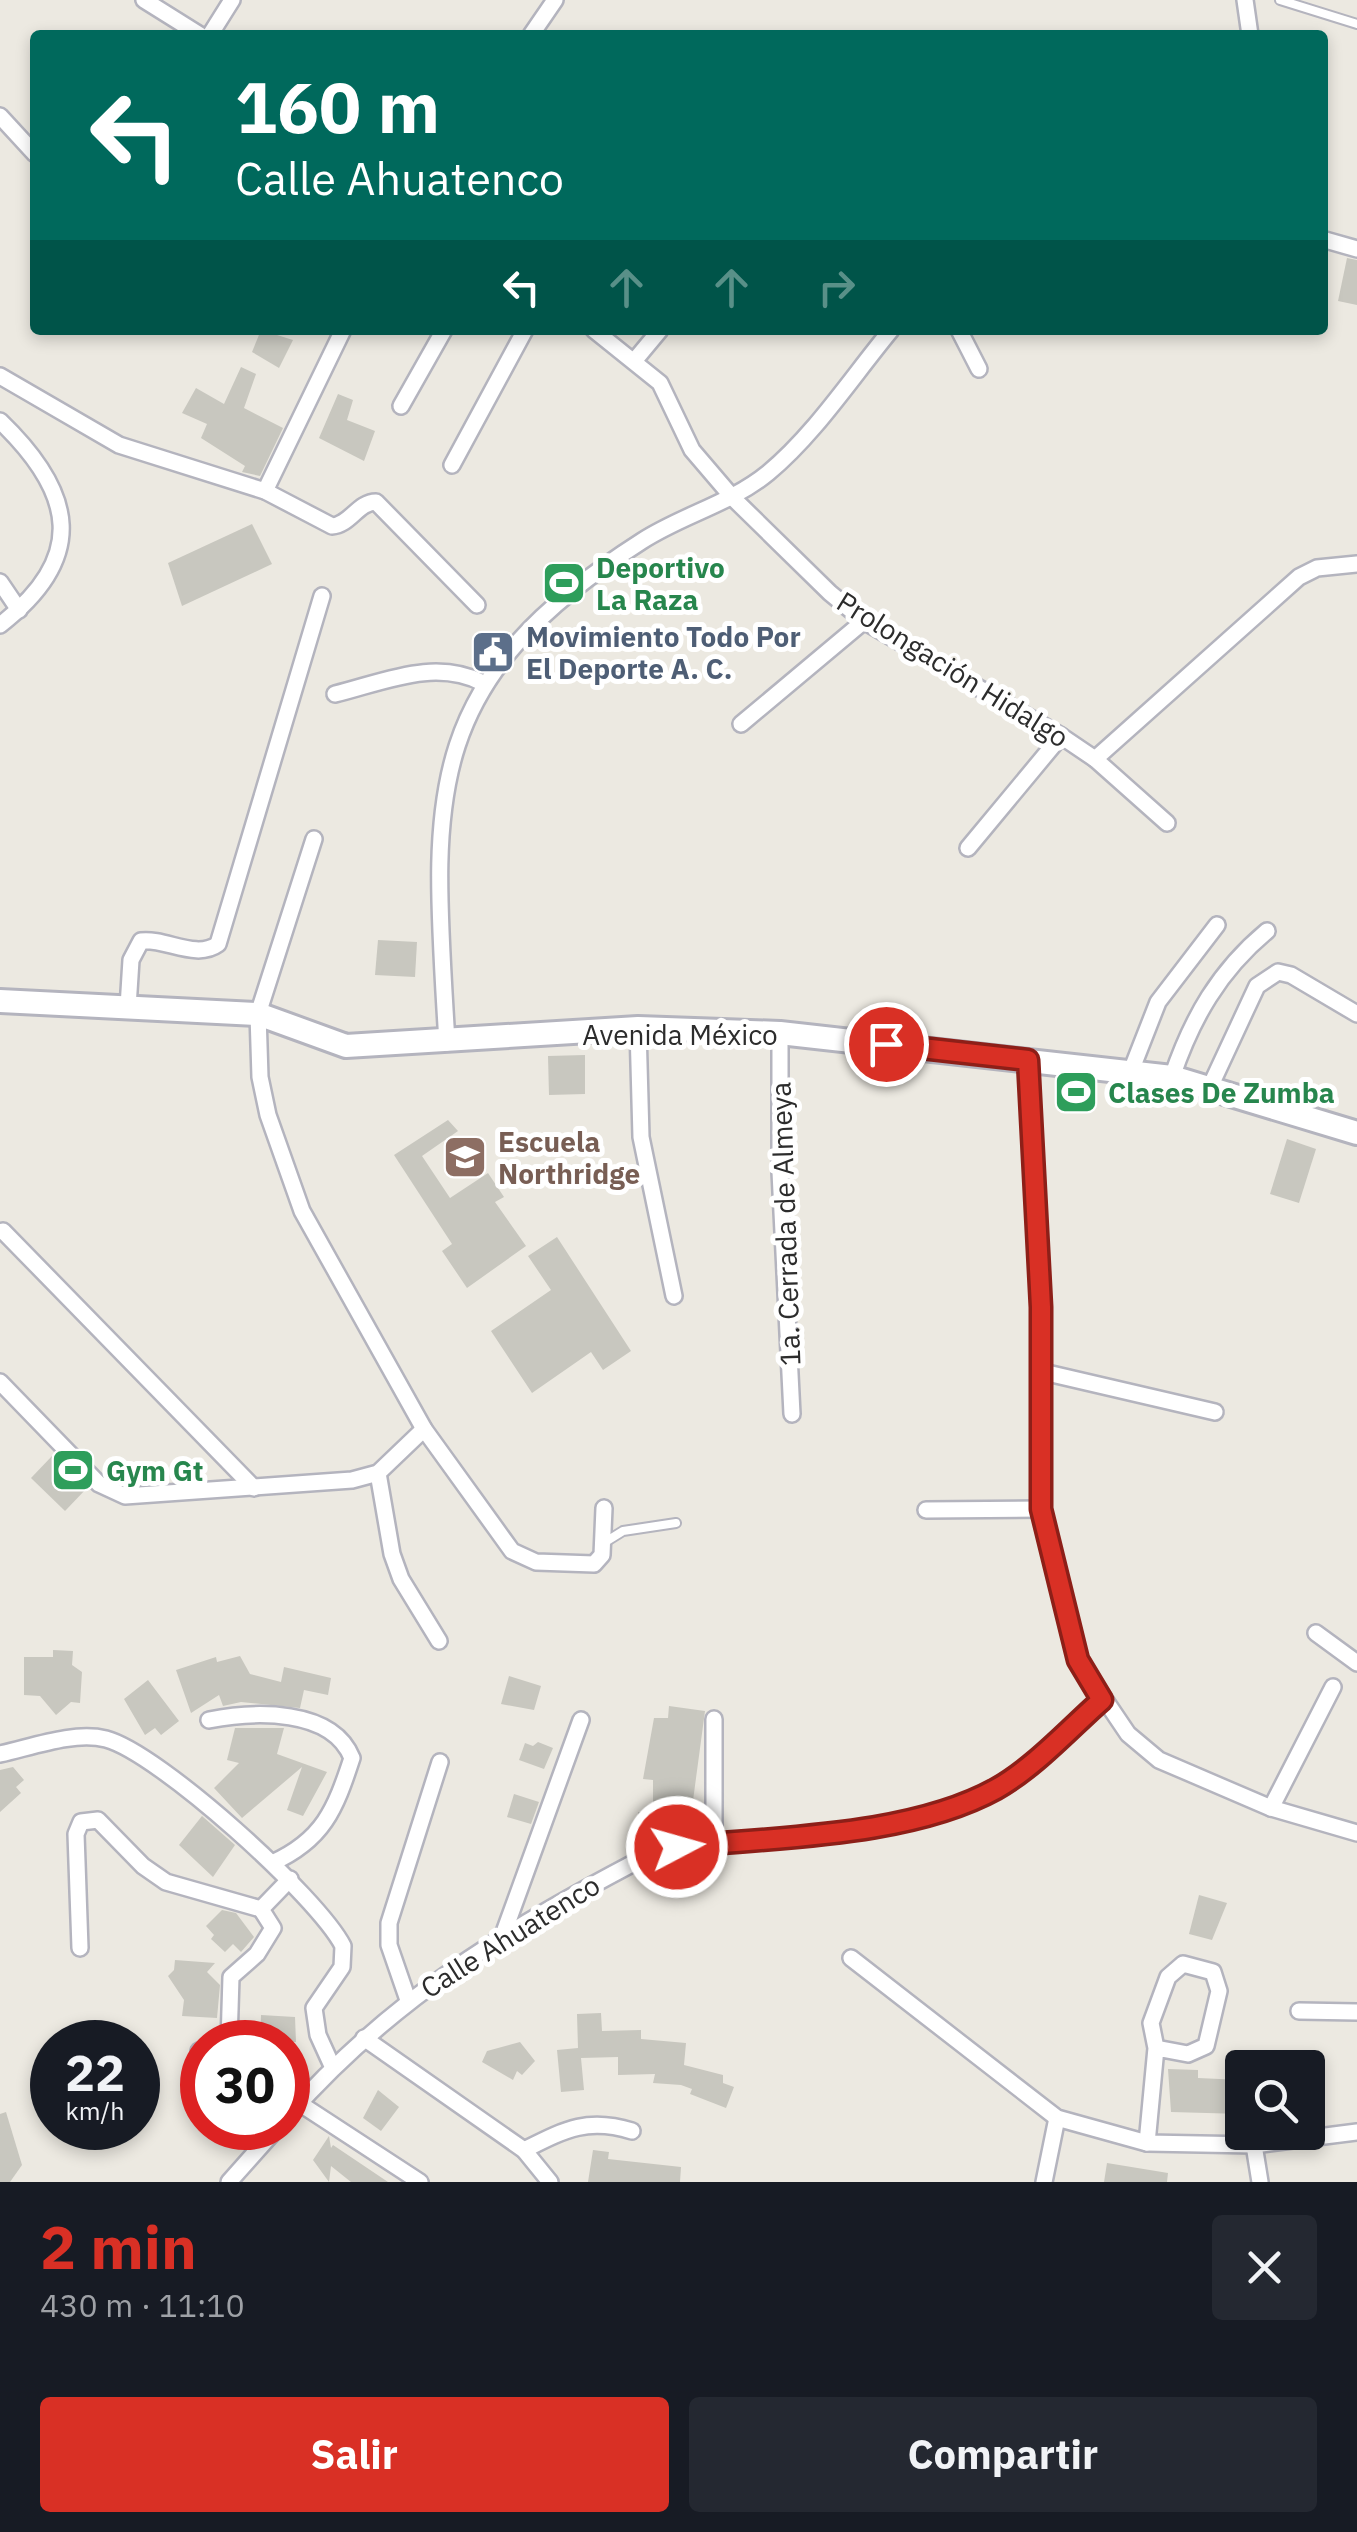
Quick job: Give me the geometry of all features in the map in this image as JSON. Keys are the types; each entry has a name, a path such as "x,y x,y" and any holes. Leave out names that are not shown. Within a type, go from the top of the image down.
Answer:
{"main road":[{"name":"Avenida México","path":"0,1001 258,1014 290,1022 346,1046 447,1043 638,1028 780,1033 1172,1077 1357,1133"}],"street":[{"path":"144,0 192,30"},
{"path":"213,30 232,0"},
{"path":"535,30 556,0"},
{"path":"1245,0 1249,30"},
{"path":"0,116 30,149"},
{"path":"1328,241 1357,249"},
{"path":"264,492 340,335"},
{"path":"401,406 441,335"},
{"path":"452,465 522,335"},
{"name":"Prolongación Hidalgo","path":"601,335 660,383 692,450 732,498 864,621 1095,759 1300,577 1317,568 1357,564"},
{"path":"635,360 656,335"},
{"path":"447,1043 436,865 440,816 464,720 483,683 525,634 591,576 645,538 732,498 788,454 887,335"},
{"path":"961,335 980,369"},
{"path":"0,376 118,445 264,492 332,526 344,524 367,503 376,502 477,606"},
{"path":"0,421 38,466 60,511 61,539 42,590 0,626"},
{"path":"0,582 19,610"},
{"path":"128,1007 131,960 140,941 198,950 218,944 322,596"},
{"path":"741,724 864,621"},
{"path":"334,694 436,669 460,670 483,683"},
{"path":"968,848 1061,736"},
{"path":"1095,759 1167,823"},
{"path":"314,839 258,1014 260,1076 268,1114 302,1211 424,1429 519,1556 594,1564 602,1556 604,1508"},
{"path":"1131,1071 1158,1002 1217,924"},
{"path":"1172,1077 1195,1016 1216,983 1267,930"},
{"path":"1210,1087 1257,986 1268,976 1291,975 1357,1014"},
{"path":"638,1028 639,1122 674,1296"},
{"name":"1a. Cerrada de Almeya","path":"780,1033 780,1172 792,1414"},
{"path":"1028,1060 1043,1372 1041,1509 1078,1660 1128,1734 1159,1760 1271,1808 1357,1833"},
{"path":"3,1231 254,1488"},
{"path":"1043,1372 1214,1412"},
{"path":"0,1382 99,1484 124,1496 352,1480 378,1473 424,1429"},
{"path":"378,1473 397,1567 439,1641"},
{"path":"926,1510 1041,1509"},
{"path":"1316,1633 1357,1663"},
{"path":"1271,1808 1333,1687"},
{"name":"Calle Ahuatenco","path":"310,2092 408,2000 502,1935 648,1855 834,1831 951,1809 997,1788 1102,1700"},
{"path":"209,1720 236,1715 300,1719 326,1726 348,1748 352,1758 332,1812 313,1839 272,1863"},
{"path":"714,1719 714,1844"},
{"path":"502,1935 581,1720"},
{"path":"0,1754 84,1737 106,1739 127,1748 186,1791 272,1863 343,1946 342,1967 314,2008 318,2035 333,2068"},
{"path":"408,2000 389,1945 389,1923 440,1762"},
{"path":"80,1948 76,1834 81,1822 98,1820 143,1866 166,1882 261,1909 273,1928 258,1954 231,1977 230,2020"},
{"path":"261,1909 290,1880"},
{"path":"851,1958 1057,2118 1148,2143 1225,2144"},
{"path":"1148,2143 1156,2048 1151,2023 1174,1968 1193,1964 1213,1972 1219,1992 1206,2046 1188,2054 1156,2048"},
{"path":"1300,2011 1357,2012"},
{"path":"364,2038 524,2150 550,2182"},
{"path":"310,2110 420,2182"},
{"path":"1044,2182 1057,2118"},
{"path":"524,2150 573,2125 594,2122 632,2131"},
{"path":"1325,2136 1357,2132"},
{"path":"229,2182 257,2150"},
{"path":"1255,2150 1260,2182"}],"lane":[{"path":"1280,0 1357,24"},
{"path":"602,1544 622,1531 676,1523"}],"building":[{"path":"1347,258 1357,260 1357,305 1338,301"},
{"path":"259,335 293,340 279,368 252,352"},
{"path":"241,367 256,374 244,408 283,428 260,476 242,472 245,466 201,438 207,424 182,413 196,388 224,404"},
{"path":"338,394 353,400 347,420 375,431 364,461 319,438"},
{"path":"252,524 272,564 182,606 168,563"},
{"path":"378,940 417,942 415,977 375,975"},
{"path":"585,1055 585,1094 549,1095 548,1056"},
{"path":"448,1120 458,1131 422,1156 450,1198 488,1173 504,1197 495,1202 526,1246 467,1288 442,1251 452,1244 394,1155"},
{"path":"1287,1139 1316,1149 1299,1203 1270,1194"},
{"path":"557,1237 631,1351 603,1370 591,1352 532,1393 491,1331 551,1290 528,1256"},
{"path":"53,1455 87,1488 65,1511 31,1478"},
{"path":"53,1650 73,1651 72,1665 82,1672 80,1703 71,1702 56,1715 40,1696 24,1695 24,1657 53,1657"},
{"path":"240,1656 250,1674 281,1682 284,1667 331,1678 328,1695 304,1690 300,1708 241,1702 223,1706 219,1695 191,1713 176,1670 216,1657 217,1662"},
{"path":"509,1676 541,1686 534,1710 501,1704"},
{"path":"148,1680 179,1721 161,1735 155,1728 145,1735 124,1699"},
{"path":"669,1706 705,1711 692,1808 685,1808 684,1827 669,1827 665,1833 638,1831 638,1812 653,1812 653,1780 643,1779 654,1718 668,1718"},
{"path":"235,1728 284,1728 277,1754 327,1772 303,1816 287,1810 302,1767 242,1818 214,1788 239,1763 227,1760"},
{"path":"538,1742 553,1748 544,1769 519,1760 525,1743 533,1746"},
{"path":"13,1767 24,1780 16,1787 21,1793 0,1812 0,1770"},
{"path":"514,1794 539,1802 531,1824 507,1817"},
{"path":"202,1816 235,1845 213,1877 179,1845"},
{"path":"1199,1895 1227,1903 1212,1940 1189,1934"},
{"path":"222,1910 236,1913 254,1937 241,1952 233,1944 225,1952 211,1939 214,1935 206,1926"},
{"path":"175,1960 215,1963 207,1972 220,1985 217,2018 182,2016 184,2000 168,1976 174,1970"},
{"path":"601,2013 602,2031 641,2030 641,2039 686,2043 684,2065 723,2075 723,2083 734,2087 726,2108 690,2094 692,2089 681,2085 653,2083 655,2074 618,2075 618,2057 581,2058 584,2090 561,2092 557,2050 578,2048 577,2014"},
{"path":"261,2015 295,2017 295,2020 261,2020"},
{"path":"520,2042 535,2061 522,2075 517,2071 513,2080 482,2062 487,2051"},
{"path":"1168,2069 1198,2070 1198,2078 1225,2079 1225,2114 1171,2112"},
{"path":"378,2090 399,2107 381,2131 363,2118"},
{"path":"6,2112 22,2165 10,2182 0,2182 0,2114"},
{"path":"329,2136 331,2148 333,2145 388,2182 351,2182 331,2166 329,2182 313,2160"},
{"path":"593,2150 609,2152 608,2159 681,2167 680,2182 588,2182"},
{"path":"1107,2163 1168,2173 1167,2182 1104,2182"}],"place":[{"name":"Deportivo La Raza","path":"564,583"},
{"name":"Movimiento Todo Por El Deporte A. C.","path":"493,652"},
{"name":"Clases De Zumba","path":"1076,1092"},
{"name":"Escuela Northridge","path":"465,1157"},
{"name":"Gym Gt","path":"73,1470"}],"route":[{"path":"677,1847 818,1833 951,1809 997,1788 1102,1700 1078,1660 1041,1509 1043,1372 1028,1060 886,1044"}]}
